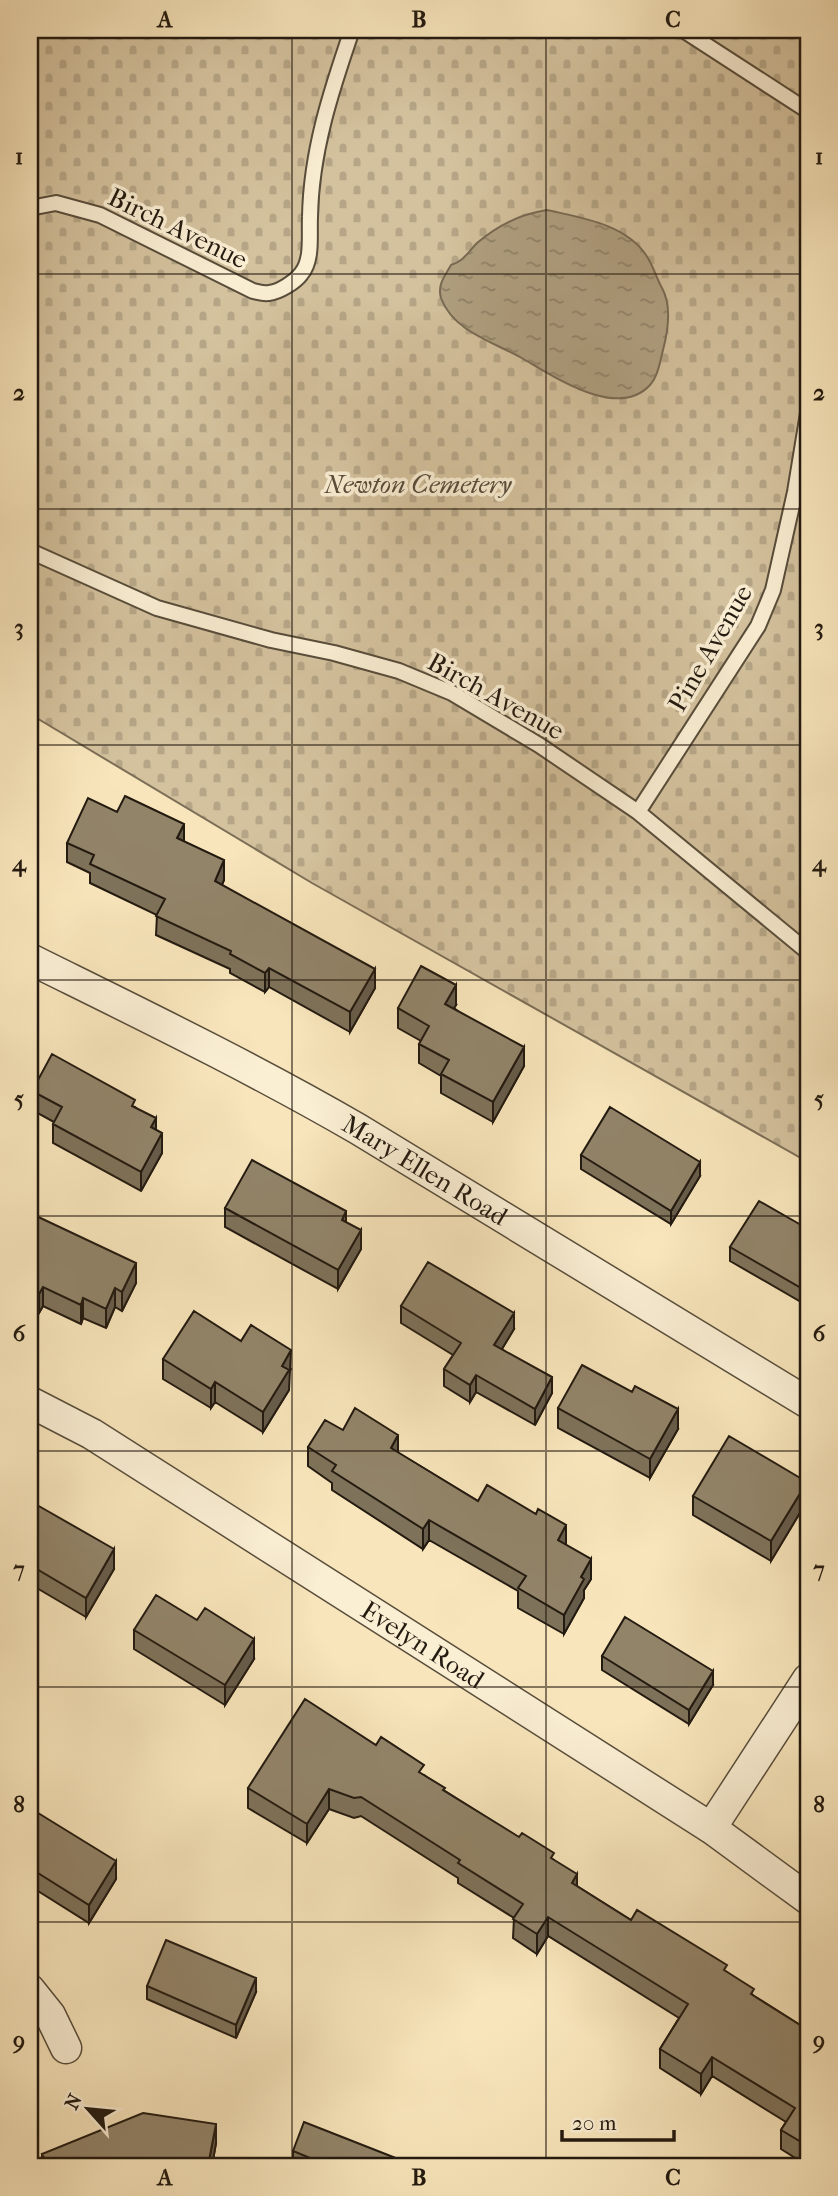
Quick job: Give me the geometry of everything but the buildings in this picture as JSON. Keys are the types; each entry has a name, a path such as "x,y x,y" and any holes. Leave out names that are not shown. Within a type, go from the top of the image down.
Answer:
{"street":[{"name":"Mary Ellen Road","path":"30,960 222,1054 347,1122 808,1403"},
{"name":"Evelyn Road","path":"30,1402 92,1434 712,1828 808,1899"},
{"path":"712,1828 808,1679"},
{"path":"30,1990 50,2015 66,2048"}],"lane":[{"name":"Birch Avenue","path":"30,208 56,203 100,215 253,291 270,293 290,284 302,274 309,255 310,194 321,130 352,30"},
{"path":"683,30 808,111"},
{"name":"Pine Avenue","path":"638,813 758,626 773,590 795,492 808,414"},
{"name":"Birch Avenue","path":"30,551 157,608 271,640 334,653 399,671 452,693 540,746 638,813 808,953"}],"green space":[{"name":"Newton Cemetery","path":"30,30 808,30 808,1162 312,883 30,714"}],"water":[{"path":"547,210 615,229 637,244 651,263 665,295 668,327 655,377 650,385 636,395 603,397 566,383 464,327 447,309 441,298 441,285 451,265 463,259 477,243 510,221"}]}
